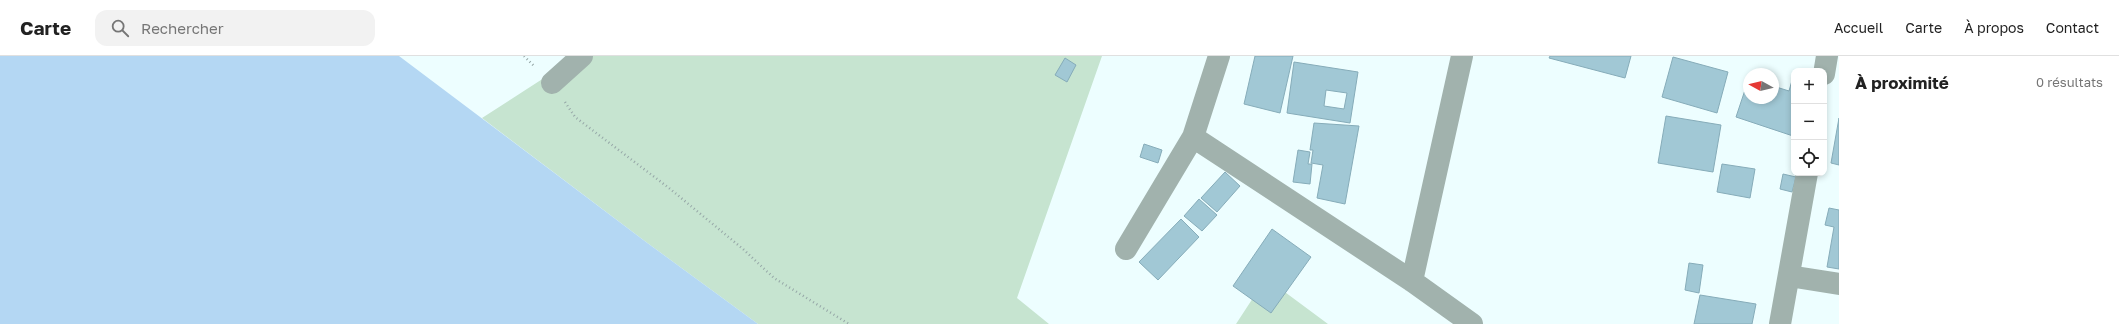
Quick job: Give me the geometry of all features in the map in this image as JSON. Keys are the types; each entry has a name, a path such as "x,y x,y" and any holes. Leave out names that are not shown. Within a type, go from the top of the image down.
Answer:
{"street":[{"path":"552,83 582,56"},
{"path":"1126,249 1193,137 1219,56"},
{"path":"1412,281 1462,56"},
{"path":"1825,68 1827,56"},
{"path":"1831,56 1839,58"},
{"path":"1193,137 1412,281 1472,324"},
{"path":"1780,324 1806,176"},
{"path":"1789,276 1839,284"}],"path":[{"path":"524,56 552,83 575,117 669,188 743,249 774,278 849,324"}],"green space":[{"path":"578,56 1102,56 1017,298 1049,324 758,324 646,242 482,118"},
{"path":"1266,278 1328,324 1236,324"}],"water":[{"path":"0,56 399,56 646,242 758,324 0,324"}],"building":[{"path":"1255,56 1293,56 1280,113 1244,104"},
{"path":"1550,56 1631,56 1625,78 1549,58"},
{"path":"1673,57 1728,72 1717,113 1662,97"},
{"path":"1065,58 1076,65 1067,82 1055,75"},
{"path":"1294,62 1358,72 1350,123 1287,113","holes":["1326,90 1347,93 1344,109 1324,106"]},
{"path":"1791,84 1791,135 1736,117 1743,96 1743,104 1779,104 1779,88 1789,91"},
{"path":"1666,116 1721,125 1713,172 1658,163"},
{"path":"1839,118 1839,165 1831,163"},
{"path":"1314,123 1359,126 1345,204 1317,198 1323,165 1311,163 1313,150 1310,150"},
{"path":"1144,144 1162,150 1158,163 1140,157"},
{"path":"1298,150 1310,152 1308,164 1312,164 1310,184 1293,182"},
{"path":"1722,164 1755,169 1750,198 1717,192"},
{"path":"1225,172 1240,186 1217,212 1201,198"},
{"path":"1783,174 1796,177 1792,192 1780,189"},
{"path":"1199,199 1217,215 1202,231 1184,216"},
{"path":"1829,208 1839,210 1839,269 1827,267 1834,227 1825,225"},
{"path":"1181,219 1199,237 1158,280 1139,262"},
{"path":"1272,229 1311,257 1271,313 1233,286"},
{"path":"1689,263 1703,265 1699,293 1685,290"},
{"path":"1700,295 1756,304 1752,324 1694,324"}]}
